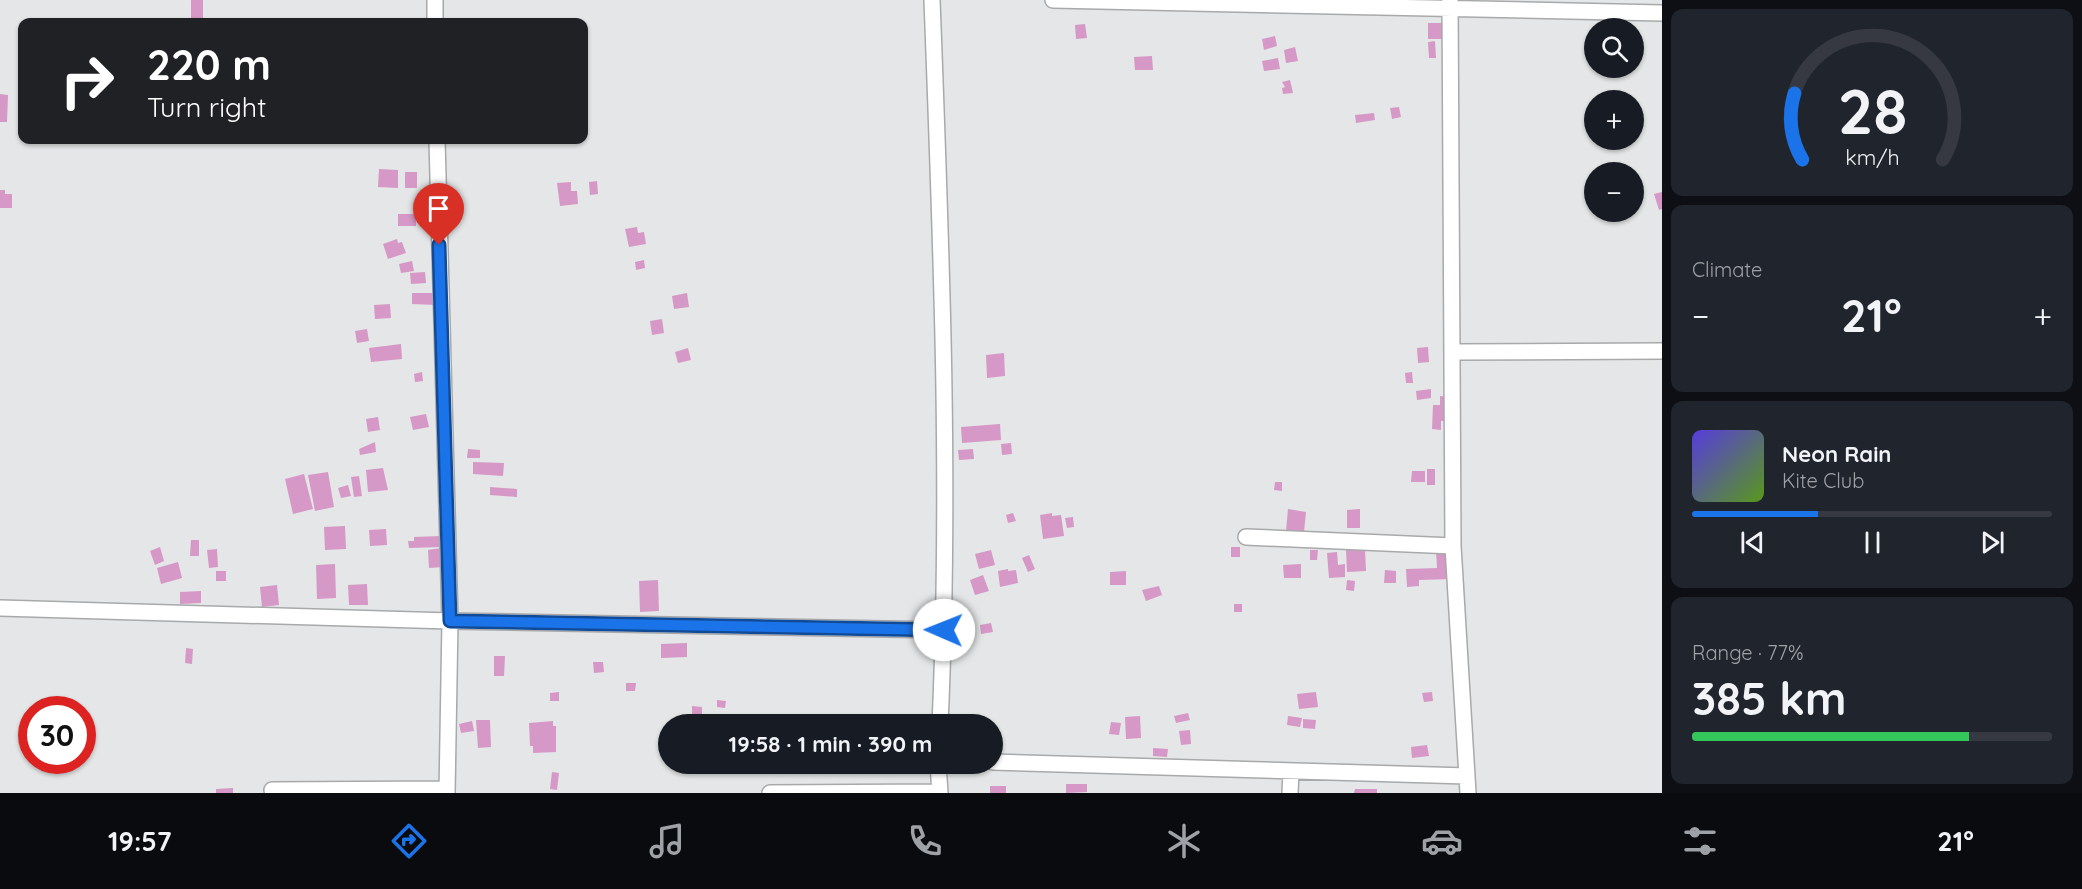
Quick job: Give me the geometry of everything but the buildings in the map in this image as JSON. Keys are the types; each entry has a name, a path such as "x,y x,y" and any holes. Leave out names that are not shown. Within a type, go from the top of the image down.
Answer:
{"street":[{"path":"435,0 435,18"},
{"path":"932,0 941,238 944,630 940,714"},
{"path":"1053,0 1450,5 1662,13"},
{"path":"1450,5 1454,352 1453,546 1468,793"},
{"path":"272,790 447,791 450,621 436,144"},
{"path":"1454,352 1662,351"},
{"path":"1246,537 1453,546"},
{"path":"0,608 450,621 944,630"},
{"path":"1003,762 1467,776"},
{"path":"1290,793 1291,771"},
{"path":"771,793 940,793 939,774"}],"route":[{"path":"439,245 450,621 944,630"}]}
